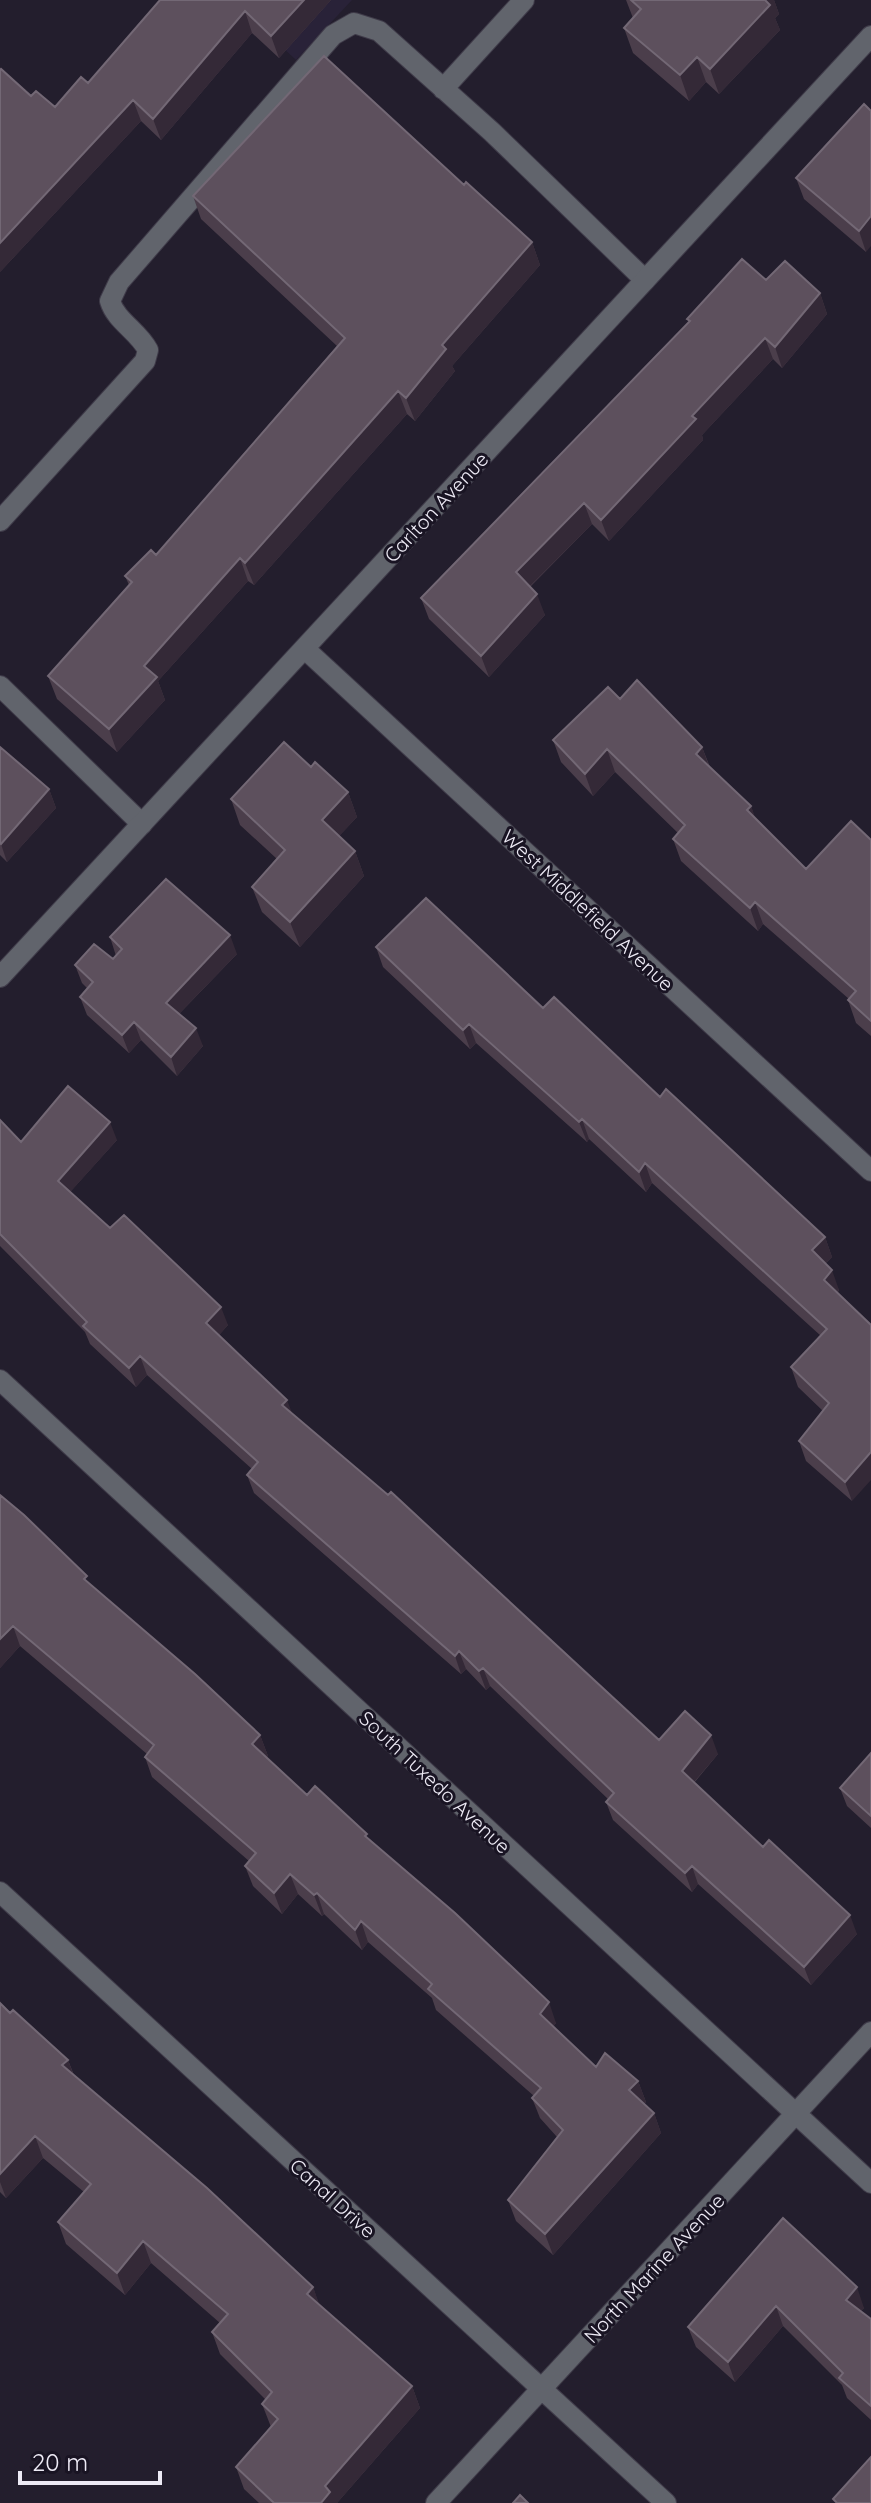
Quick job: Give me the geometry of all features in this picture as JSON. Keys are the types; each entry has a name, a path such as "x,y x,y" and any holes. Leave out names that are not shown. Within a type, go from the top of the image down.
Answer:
{"street":[{"path":"443,89 524,0"},
{"path":"0,521 145,361 148,350 141,338 113,312 110,301 119,282 333,35 354,23 379,31 645,280"},
{"name":"Carlton Avenue","path":"0,977 871,36"},
{"name":"West Middlefield Avenue","path":"305,649 871,1171"},
{"path":"0,686 142,824"},
{"name":"South Tuxedo Avenue","path":"0,1380 871,2183"},
{"name":"Canal Drive","path":"0,1892 666,2503"},
{"name":"North Marine Avenue","path":"436,2503 871,2032"}],"shaded area":[{"path":"232,0 352,0 296,60"}],"building":[{"path":"160,0 304,0 271,36 245,11 153,119 133,100 0,243 0,70 31,96 36,91 55,107 81,77 88,83"},
{"path":"631,0 765,0 770,5 710,69 697,57 680,75 624,28 641,9"},
{"path":"324,56 464,185 466,182 532,242 442,345 446,349 406,398 398,391 245,563 240,558 144,666 157,677 109,729 48,676 132,582 125,576 151,550 156,555 345,338 193,196"},
{"path":"864,104 871,111 871,216 859,231 796,178"},
{"path":"742,259 766,280 785,261 820,293 775,347 765,338 692,416 696,419 601,520 584,503 516,572 537,594 481,656 421,598 690,321 687,319"},
{"path":"637,680 702,747 696,754 751,806 747,810 806,869 851,821 871,840 871,1021 848,1000 856,991 755,902 750,908 673,839 685,825 607,749 585,774 553,740 608,687 620,699"},
{"path":"284,742 311,767 315,762 348,792 322,820 355,851 290,922 252,887 285,850 231,799"},
{"path":"0,747 49,789 1,844 0,843"},
{"path":"166,879 230,935 166,1003 196,1028 171,1057 134,1022 122,1035 80,997 93,982 75,965 94,944 113,959 122,949 110,937"},
{"path":"426,898 543,1008 554,997 660,1097 666,1089 825,1237 812,1250 832,1270 824,1280 871,1325 871,1452 845,1482 799,1441 829,1403 791,1367 827,1329 645,1163 639,1172 582,1119 579,1122 469,1024 463,1030 376,947"},
{"path":"68,1086 110,1122 58,1181 110,1228 124,1215 221,1307 206,1323 287,1400 282,1405 388,1495 391,1492 659,1740 685,1711 711,1735 682,1771 763,1847 769,1840 850,1915 804,1967 692,1866 685,1873 606,1802 614,1793 483,1668 479,1671 459,1651 455,1656 247,1475 258,1462 140,1356 129,1368 83,1326 87,1322 0,1234 0,1120 21,1142"},
{"path":"0,1495 87,1576 84,1579 195,1674 260,1735 252,1744 307,1795 315,1786 367,1834 365,1836 455,1913 549,2002 540,2014 596,2067 605,2053 638,2081 629,2090 654,2113 545,2234 508,2200 563,2130 532,2098 541,2088 428,1989 432,1984 361,1921 355,1930 317,1893 314,1895 290,1874 274,1893 245,1866 256,1853 145,1757 154,1745 13,1626 0,1639"},
{"path":"871,1753 871,1816 840,1788"},
{"path":"0,2003 10,2013 13,2010 68,2060 62,2065 207,2188 313,2287 307,2294 412,2386 325,2486 330,2492 321,2503 274,2503 236,2467 278,2419 262,2404 272,2392 212,2332 228,2314 143,2241 117,2273 58,2222 91,2184 35,2136 0,2174"},
{"path":"783,2218 857,2287 846,2300 871,2319 871,2406 839,2378 843,2373 776,2306 728,2362 688,2327"},
{"path":"871,2457 871,2503 837,2503 833,2499"},
{"path":"520,2495 528,2503 513,2503"}]}
